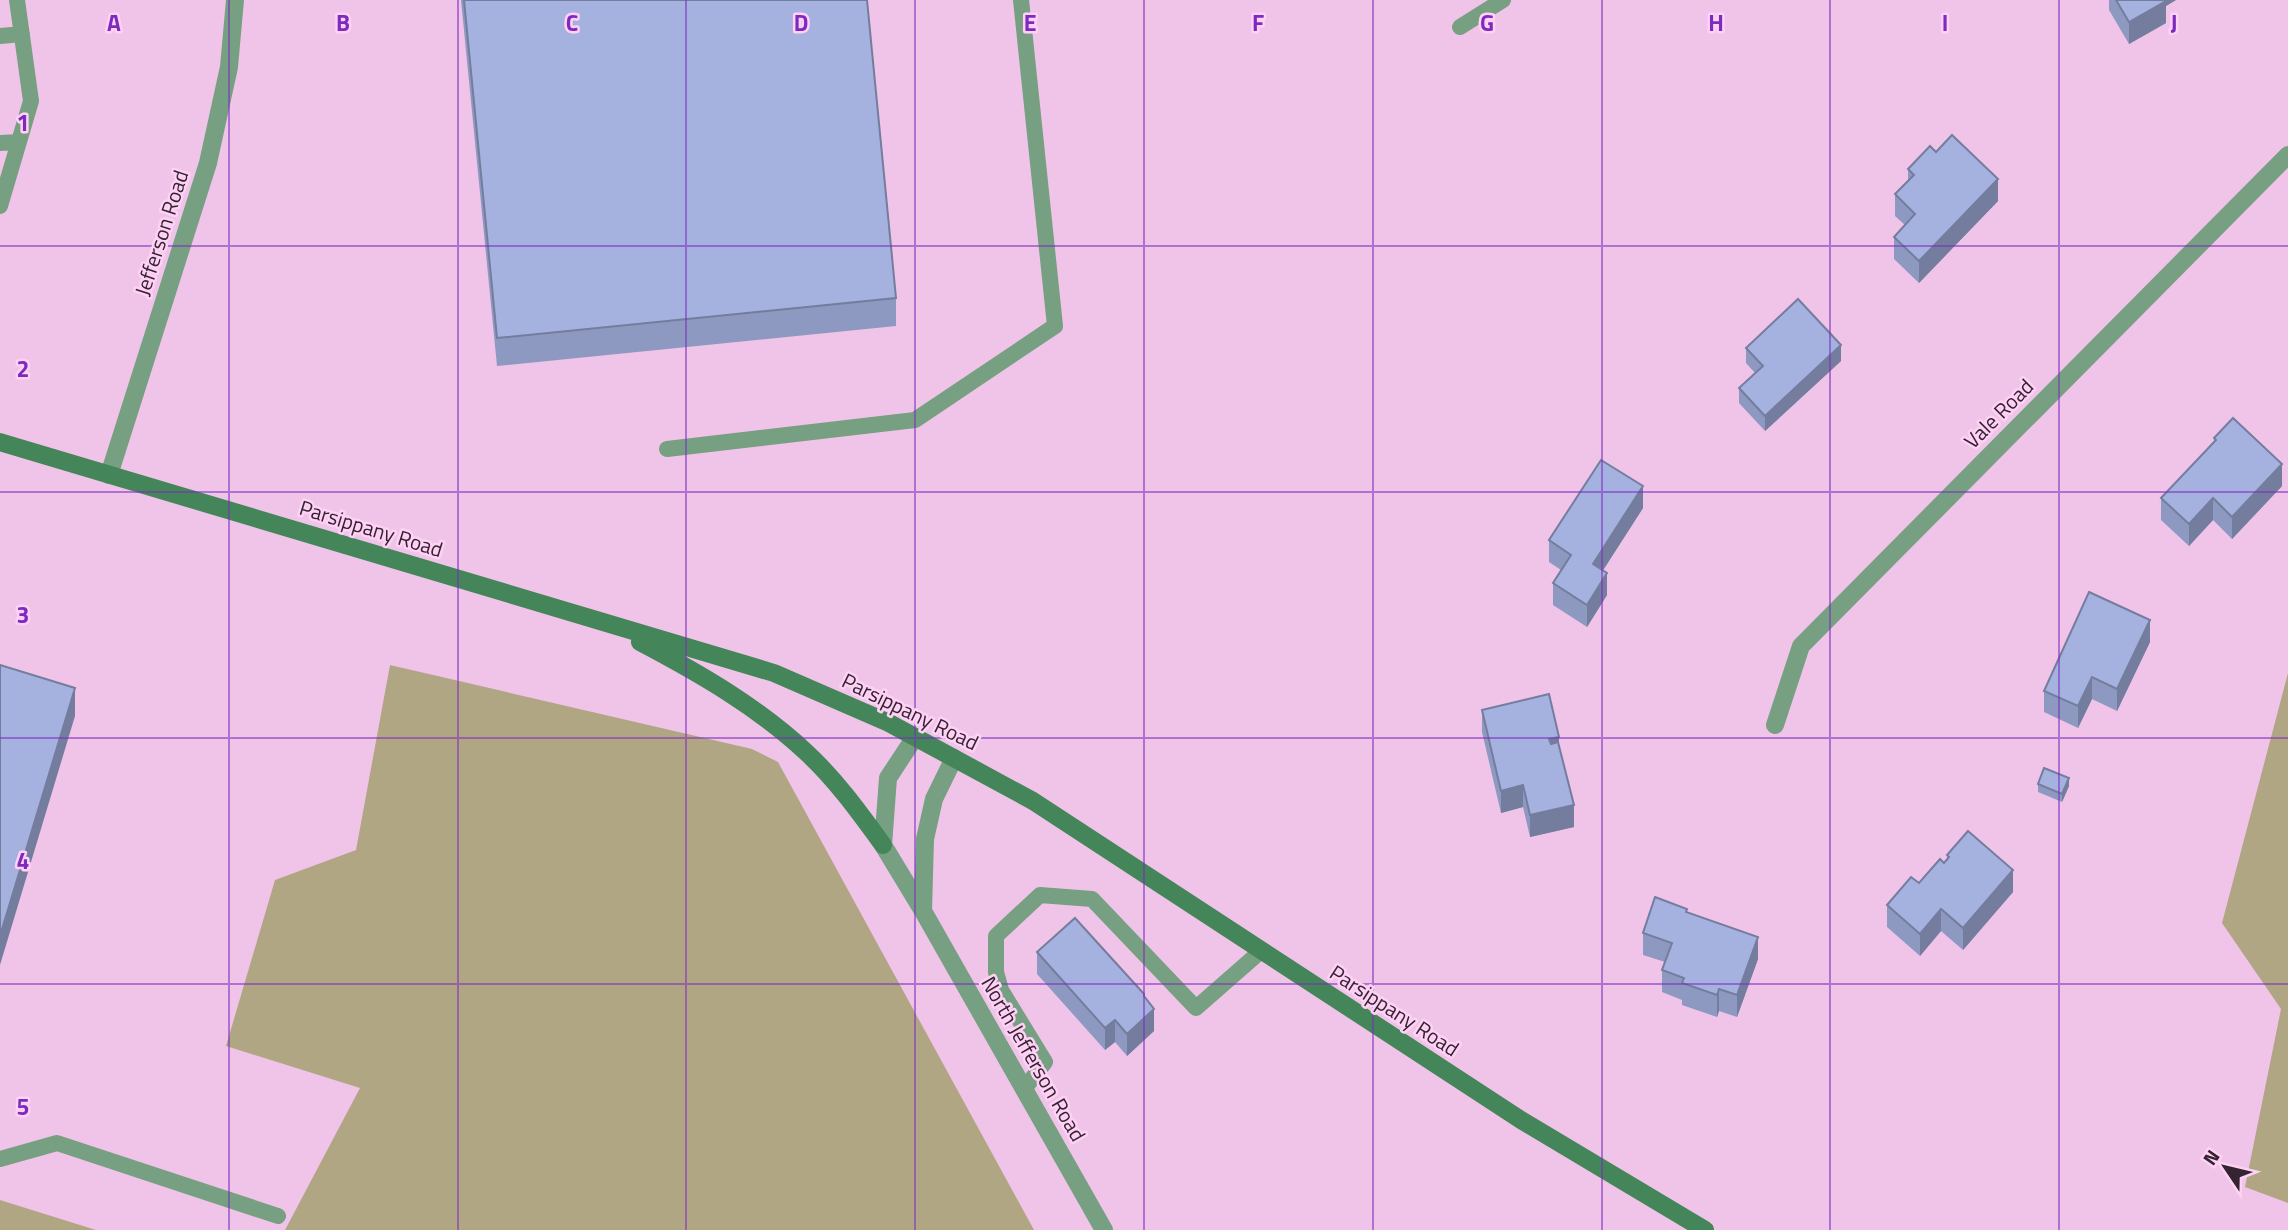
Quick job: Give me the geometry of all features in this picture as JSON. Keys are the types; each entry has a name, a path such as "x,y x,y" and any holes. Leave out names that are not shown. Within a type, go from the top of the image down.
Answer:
{"main road":[{"name":"Parsippany Road","path":"0,442 774,673 889,723 1033,801 1521,1120 1705,1230"},
{"path":"610,625 694,670 775,726 807,753 846,794 883,845"}],"street":[{"name":"Jefferson Road","path":"109,475 208,163 229,67 235,0"},
{"name":"Vale Road","path":"1775,725 1801,646 2288,155"},
{"path":"883,845 888,778 915,737"},
{"path":"923,911 925,838 934,799 954,758"},
{"name":"North Jefferson Road","path":"883,845 1104,1230"}],"lane":[{"path":"0,206 31,101 17,0"},
{"path":"667,449 915,420 1055,326 1021,0"},
{"path":"1460,27 1503,0"},
{"path":"0,36 22,34"},
{"path":"0,143 19,142"},
{"path":"1024,1089 1045,1062 1002,990 996,972 996,936 1040,895 1091,899 1196,1008 1261,951"},
{"path":"0,1160 57,1143 278,1216"}],"shaded area":[{"path":"390,665 752,749 778,762 1034,1230 285,1230 360,1088 226,1046 275,880 356,850"},
{"path":"2288,673 2288,1203 2245,1187 2281,1009 2222,923"},
{"path":"0,1200 96,1230 0,1230"}],"building":[{"path":"464,0 867,0 896,298 497,338"},
{"path":"2116,0 2165,0 2166,1 2129,22"},
{"path":"1952,135 1998,179 1919,261 1894,237 1915,214 1895,194 1914,175 1908,169 1930,146 1936,152"},
{"path":"1798,299 1841,345 1765,416 1739,388 1763,366 1746,348"},
{"path":"2233,418 2282,464 2232,517 2213,498 2189,524 2161,498"},
{"path":"1601,460 1643,486 1593,564 1607,573 1587,605 1553,583 1571,555 1549,540"},
{"path":"2089,592 2150,620 2117,689 2092,677 2078,706 2044,691"},
{"path":"0,665 75,688 0,936"},
{"path":"1549,694 1559,737 1549,739 1551,744 1558,742 1574,805 1530,815 1523,785 1501,791 1482,710"},
{"path":"2044,768 2069,778 2062,794 2038,784"},
{"path":"1968,831 2013,870 1963,928 1941,909 1920,934 1887,905 1911,877 1919,883 1940,859 1944,863 1949,857 1947,855"},
{"path":"1655,897 1687,909 1686,912 1758,937 1737,995 1719,989 1717,995 1682,983 1684,978 1662,970 1672,943 1643,933"},
{"path":"1075,918 1144,994 1154,1009 1127,1034 1115,1020 1105,1028 1037,952"}]}
